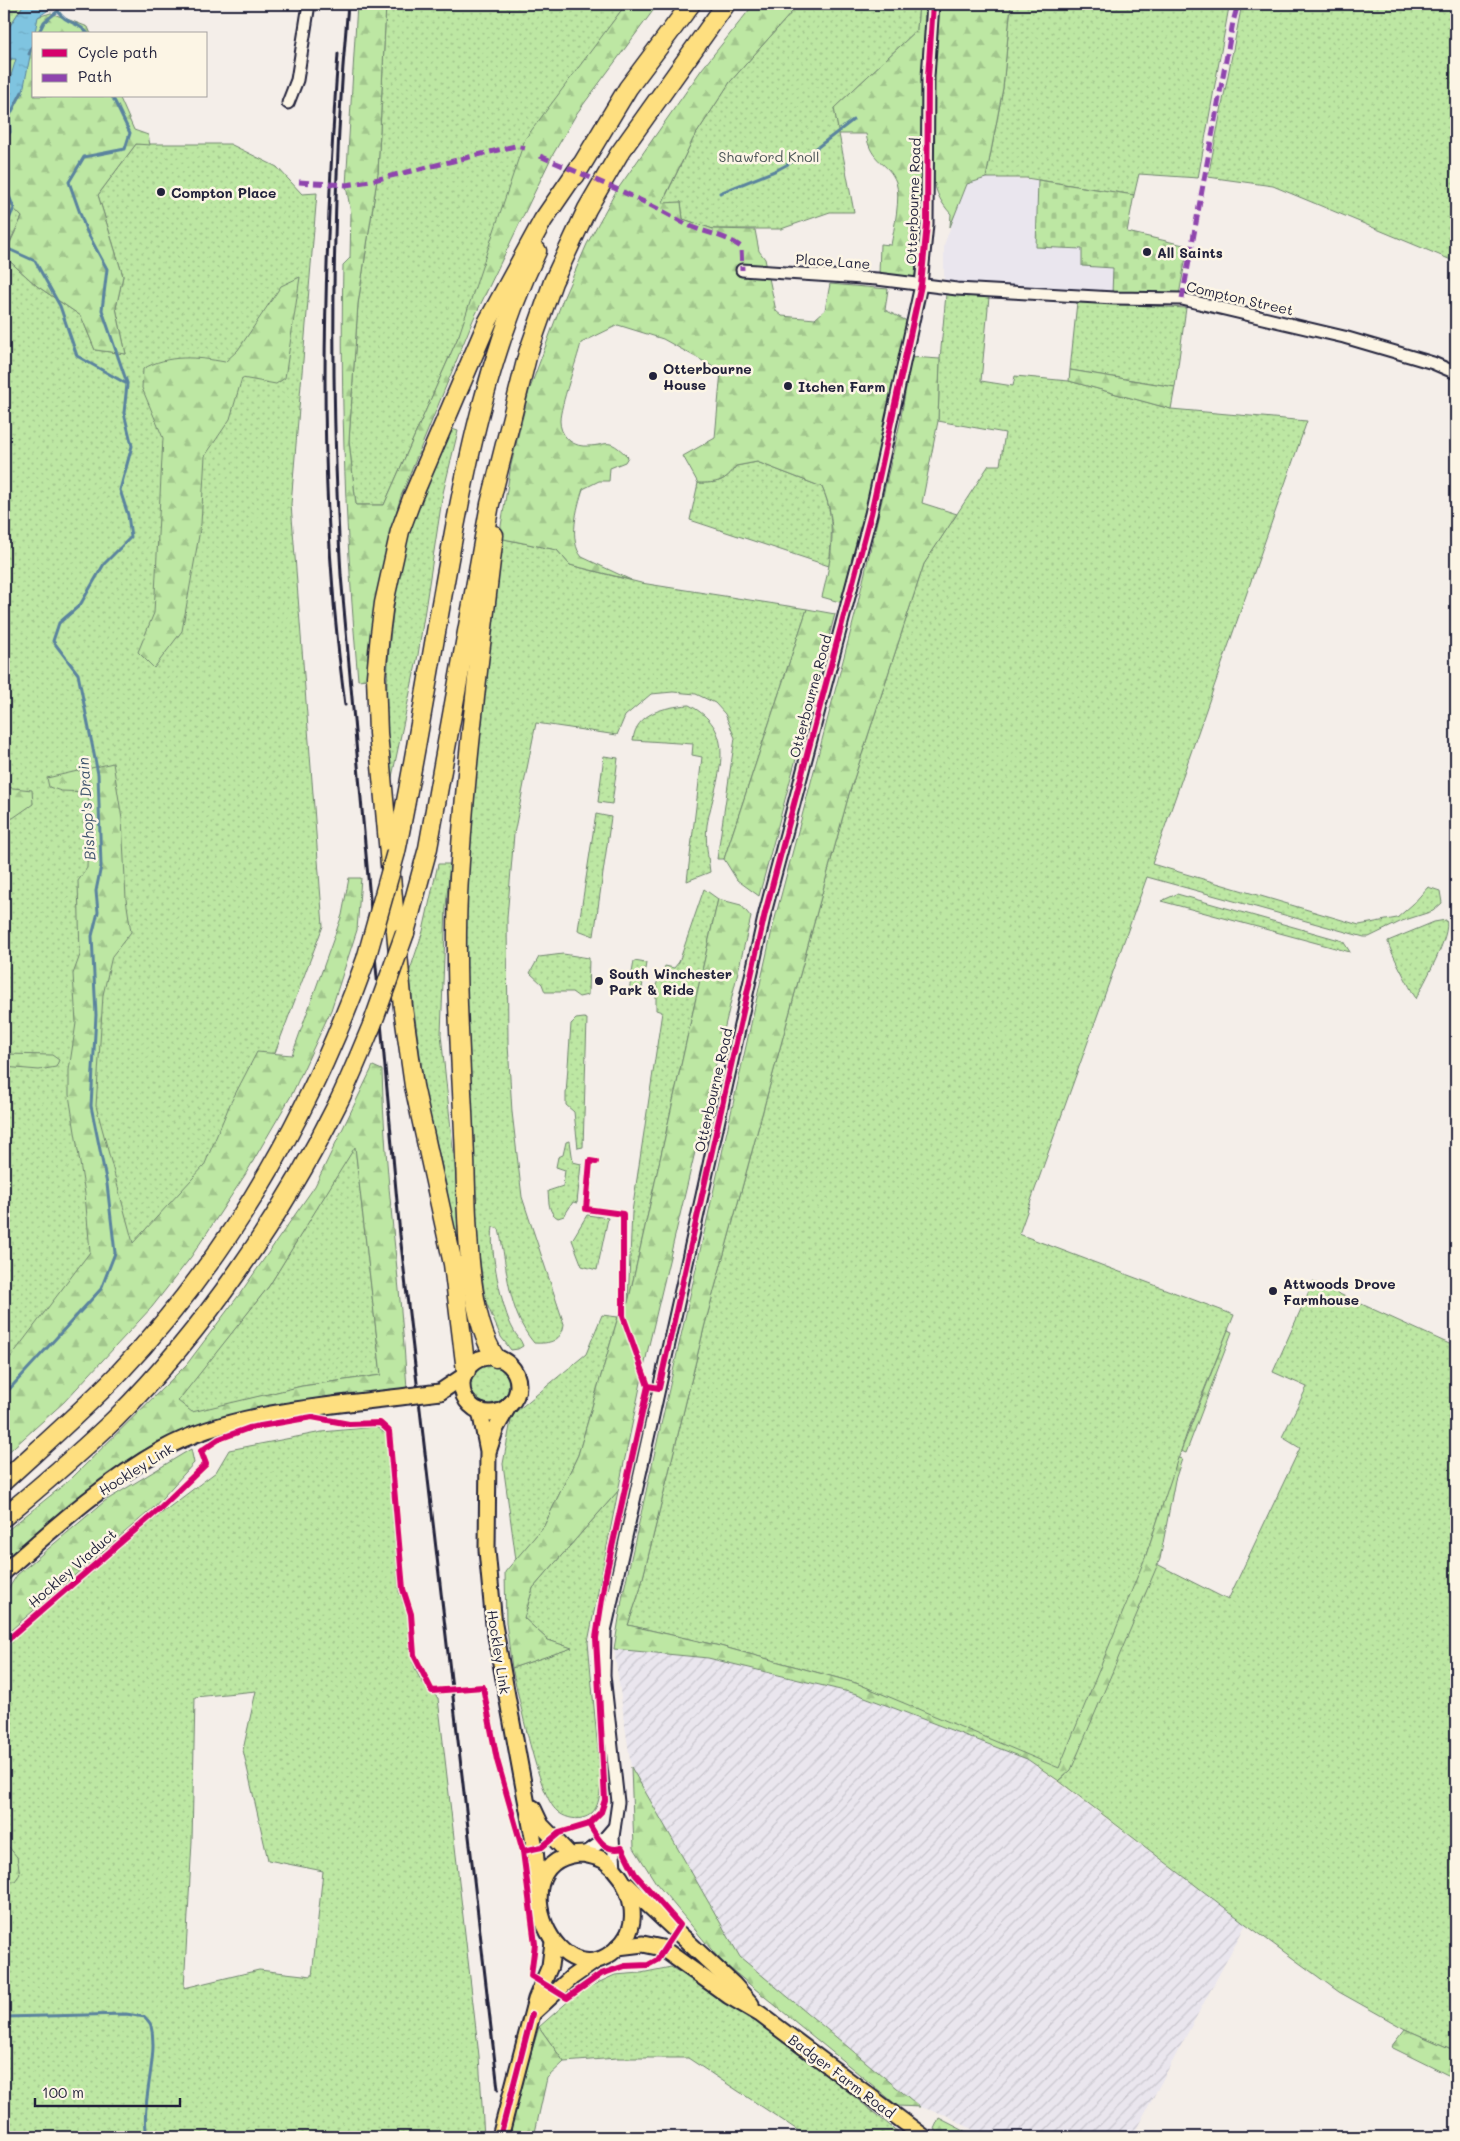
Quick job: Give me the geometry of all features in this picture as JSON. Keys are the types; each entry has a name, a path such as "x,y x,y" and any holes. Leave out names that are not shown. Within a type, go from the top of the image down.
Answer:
{"highway":[{"path":"465,1373 453,1264 414,1086 403,1008 378,733 376,676 384,603 400,531 413,496 488,321 543,220 580,166 628,88 691,4"},
{"path":"4,1517 66,1466 116,1418 168,1360 218,1298 261,1236 302,1170 338,1104 372,1025 405,933 428,848 474,584 490,504 528,352 553,282 587,208 619,154 726,4"},
{"path":"4,1481 90,1402 124,1367 180,1302 229,1235 267,1175 303,1108 342,1023 366,959 396,852 413,768 462,488 488,384 526,278 580,166"},
{"path":"496,1358 482,1333 477,1312 467,1217 457,954 460,860 470,740 505,440"}],"main road":[{"path":"496,1358 508,1364 516,1375 517,1393 509,1405 496,1412 480,1411 466,1399 462,1384 465,1373 476,1361 496,1358"},
{"name":"Hockley Link","path":"440,1392 465,1373"},
{"name":"Hockley Link","path":"4,1572 111,1481 164,1448 195,1435 252,1418 408,1396 440,1392 466,1399"},
{"name":"Hockley Link","path":"488,1451 496,1428 509,1405"},
{"name":"Hockley Link","path":"480,1411 488,1451 487,1550 494,1625 535,1848 539,1896"},
{"name":"Hockley Link","path":"525,1790 541,1825 552,1838 577,1854"},
{"path":"532,2014 572,1977 595,1961 605,1958 618,1947 626,1938 632,1918 631,1902 619,1875 605,1861 577,1854 548,1868 544,1876 539,1896 544,1927 553,1942 574,1958 595,1961"},
{"name":"Badger Farm Road","path":"619,1875 734,1985 760,2014"},
{"path":"500,2137 536,1999 550,1966 553,1942"},
{"name":"Badger Farm Road","path":"618,1947 644,1944 662,1948 729,1996 760,2014 924,2137"}],"street":[{"name":"Otterbourne Road","path":"619,1875 613,1849 614,1827 618,1810 604,1675 605,1632 614,1581 766,913 871,514 921,285 928,224 928,77 933,4"},
{"path":"288,103 297,80 308,9"},
{"name":"Place Lane","path":"742,270 876,279 921,285"},
{"name":"Compton Street","path":"921,285 1114,298 1182,299 1344,337 1433,363 1456,373"},
{"path":"577,1854 601,1842 614,1827"}],"shaded area":[{"path":"985,178 1038,180 1036,247 1082,249 1114,268 1112,294 968,285 944,281 944,245 967,183"},
{"path":"614,1649 708,1658 857,1694 1027,1759 1246,1924 1132,2137 986,2137 946,2115 920,2107 740,1957 631,1767"}],"green space":[{"path":"4,4 24,4 4,35"},
{"path":"357,4 386,4 378,173 358,304 349,441 356,505 384,505 459,335 525,139 626,4 658,4 577,113 552,156 473,320 401,496 389,537 368,649 367,679 358,680 350,576 342,369 343,265 350,258 351,213 346,186"},
{"path":"386,4 626,4 610,26 459,335 384,505 356,505 349,441 358,304 378,173"},
{"path":"754,4 799,4 730,82 693,139 662,203 681,202 683,219 713,229 755,230 759,251 765,259 776,311 782,316 815,319 825,310 830,284 888,289 885,310 907,321 870,495 843,603 822,597 830,556 832,528 827,501 822,487 757,462 736,466 720,481 698,483 683,456 715,438 721,371 663,339 618,325 581,343 566,394 560,426 567,438 574,444 591,446 611,444 628,457 625,462 610,468 609,481 599,481 583,489 576,514 575,542 582,557 631,580 570,565 557,550 499,538 511,465 529,391 563,299 587,244 615,193 702,69"},
{"name":"Shawford Knoll","path":"799,4 919,4 917,30 834,108 854,212 830,212 781,229 713,229 683,219 681,202 662,204 693,139 730,82"},
{"path":"919,4 925,4 924,64 938,4 1011,4 1003,88 986,178 967,184 950,227 951,214 943,204 938,193 934,181 933,168 922,169 921,200 914,221 919,256 917,271 912,280 879,275 880,244 891,245 894,231 898,196 896,182 893,175 872,151 866,134 839,134 834,108 917,30"},
{"path":"1011,4 1217,4 1229,7 1198,178 1139,174 1134,195 1026,178 986,178 1003,88"},
{"path":"1242,4 1456,4 1456,262 1273,186 1208,177"},
{"path":"51,13 88,27 90,32 32,32 32,98 120,98 134,130 148,135 150,145 136,144 98,195 123,276 116,308 126,354 95,350 81,316 37,286 4,256 22,217 4,198 4,73 33,18"},
{"path":"136,144 230,144 277,167 302,194 317,193 291,504 323,926 237,1153 4,1429 4,256 37,286 81,316 95,350 126,354 116,308 123,276 98,195"},
{"path":"1038,180 1134,195 1127,232 1188,246 1179,295 1112,294 1113,268 1082,266 1082,249 1036,247"},
{"path":"4,198 22,217 4,253"},
{"path":"300,277 285,378 276,384 242,378 230,419 205,456 201,524 182,631 154,668 138,652 154,613 163,438 142,388 143,369 163,361 183,358 225,362 238,350 281,286"},
{"path":"946,294 989,297 981,381 1013,386 1015,376 1069,381 1171,409 1307,421 1152,864 1359,925 1397,918 1428,887 1440,891 1442,903 1433,911 1402,921 1369,937 1364,937 1147,877 1019,1234 1234,1315 1187,1433 1145,1558 1228,1600 1300,1448 1282,1437 1307,1387 1273,1372 1313,1282 1456,1347 1456,2051 1405,2029 1339,1992 1246,1924 1059,1781 1066,1775 856,1683 720,1646 628,1625 640,1590 705,1324 849,794 924,564 989,465 1000,465 1005,433 938,421 940,359"},
{"path":"1077,302 1186,308 1175,387 1070,370"},
{"path":"911,357 940,359 938,421 922,503 957,514 924,564 849,794 705,1324 640,1590 628,1625 720,1646 856,1683 1059,1768 1145,1558 1178,1458 1182,1459 1175,1480 1160,1559 1071,1770 1059,1781 1027,1759 857,1694 708,1658 614,1649 623,1594 773,926 855,615 900,423"},
{"path":"1070,370 1175,387 1171,409 1069,381"},
{"path":"452,429 458,431 443,493 418,655 389,791 386,712 387,672 396,593 403,554 413,516 426,479"},
{"path":"757,462 822,487 829,507 831,526 829,566 690,520 698,483 720,481 736,466"},
{"path":"499,538 557,550 570,565 641,583 807,609 724,859 717,859 735,738 725,714 715,703 696,694 673,692 651,694 625,716 617,735 536,723 514,834 507,918 508,1044 512,1112 522,1197 564,1324 558,1338 545,1343 534,1343 525,1331 513,1303 499,1229 493,1227 493,1249 501,1294 509,1320 523,1346 511,1350 501,1337 486,1302 483,1283 476,1232 465,1052 466,863"},
{"path":"807,609 835,614 759,896 737,880 724,859"},
{"path":"689,705 705,716 715,729 720,743 721,758 707,825 710,872 687,881 702,757 692,755 693,744 633,740 635,731 640,723 653,713"},
{"path":"604,756 618,758 612,804 598,802"},
{"path":"113,763 122,819 126,899 131,932 112,956 103,995 96,1106 133,1243 204,1166 230,1104 257,1052 292,1055 342,915 349,878 361,878 357,930 331,1010 292,1094 245,1175 191,1257 152,1307 64,1402 4,1456 4,1366 90,1252 85,1194 69,1095 69,1070 76,1023 73,974 80,955 78,881 87,868 89,792 61,791 49,787 47,778"},
{"path":"4,787 32,790 33,804 13,818 4,819"},
{"path":"596,814 611,817 594,936 578,930"},
{"path":"438,864 450,864 446,907 441,1034 462,1234 454,1238 446,1184 425,1093 409,973 423,931"},
{"path":"1456,877 1456,907 1452,892"},
{"path":"704,889 718,899 628,1303 632,1212 662,1012 656,1010 656,985 665,966 674,968 679,962"},
{"path":"1177,894 1343,941 1350,952 1161,901"},
{"path":"718,899 741,905 751,917 648,1349 618,1491 533,1588 524,1618 548,1640 572,1648 512,1668 506,1623 505,1572 544,1526 578,1455 618,1317 628,1303"},
{"path":"1446,920 1447,927 1441,947 1416,999 1395,959 1388,941 1434,922"},
{"path":"563,954 589,958 588,995 579,997 572,992 545,992 542,984 530,973 539,957"},
{"path":"634,961 646,963 641,995 629,991"},
{"path":"576,1019 587,1019 583,1147 578,1148 574,1112 566,1105 566,1094 571,1024"},
{"path":"4,1054 52,1055 59,1060 56,1067 39,1070 4,1067"},
{"path":"373,1066 382,1070 389,1189 407,1389 176,1436 130,1460 83,1495 4,1566 4,1533 71,1479 187,1364 239,1295 315,1186","holes":["355,1147 381,1375 302,1386 192,1412 178,1401 269,1286"]},
{"path":"570,1141 573,1162 581,1164 577,1203 573,1202 564,1216 558,1218 552,1213 548,1191 563,1186 565,1170 556,1167 558,1157 563,1155 566,1142"},
{"path":"355,1146 381,1375 302,1386 192,1413 177,1401 269,1286"},
{"path":"587,1215 608,1218 597,1270 582,1266 572,1240"},
{"path":"602,1315 618,1317 578,1455 544,1526 516,1560 503,1464 512,1415 586,1354"},
{"path":"1228,1330 1232,1332 1186,1453 1181,1451"},
{"path":"485,1364 493,1364 500,1367 506,1373 509,1384 506,1395 500,1401 493,1404 485,1404 478,1401 472,1395 469,1388 469,1380 472,1373 478,1367"},
{"path":"376,1427 386,1434 399,1592 406,1611 415,1669 427,1688 438,1698 479,2056 484,2137 4,2137 4,1648 159,1515 216,1472 229,1450 322,1432","holes":["256,1691 243,1750 268,1860 323,1871 312,1976 259,1970 184,1988 192,1841 195,1697"]},
{"path":"191,1449 194,1463 153,1508 4,1636 4,1596 17,1575 105,1501"},
{"path":"618,1491 588,1642 601,1784 600,1795 592,1813 579,1819 562,1815 550,1802 536,1767 512,1668 571,1648 548,1640 524,1618 533,1588"},
{"path":"631,1767 740,1957 920,2107 898,2106 721,1961 656,1883 634,1848"},
{"path":"4,1841 17,1857 20,1874 15,1881 4,1881"},
{"path":"671,1967 773,2031 904,2137 808,2137 688,2058 617,2058 564,2062 539,2027 580,1991 615,1975 641,1973"},
{"path":"539,2027 564,2062 547,2078 534,2137 512,2137 511,2118"},
{"path":"1405,2029 1456,2051 1456,2079 1391,2047"},
{"path":"939,2118 976,2137 944,2137 934,2129"}],"water":[{"path":"24,4 50,4 47,11 38,17 35,32 32,32 32,47 23,91 10,114 4,112 4,99 16,59 10,59 4,66 4,35"}],"waterway":[{"name":"Bishop's Drain","path":"39,32 44,22 58,11 60,4"},
{"path":"58,11 86,32"},
{"name":"Bishop's Drain","path":"29,54 32,47"},
{"name":"Bishop's Drain","path":"4,140 10,132 9,117 22,92"},
{"path":"113,98 130,133 125,149 84,157 69,182 86,230 107,269 102,310 127,383"},
{"path":"720,193 777,170 814,150 853,120"},
{"name":"Bishop's Drain","path":"4,184 14,208 4,230"},
{"name":"Bishop's Drain","path":"4,247 35,261 60,306 77,356 127,384 124,413 132,446 120,490 128,515 131,537 104,564 80,605 59,623 53,641 78,674 98,774 101,866 96,891 98,912 92,936 96,1015 91,1106 107,1184 115,1253 101,1289 4,1395"},
{"path":"4,2017 126,2014 145,2017 151,2025 153,2038 145,2124 147,2137"}],"railway":[{"path":"348,4 338,146 334,289 335,432 341,575 400,1235 498,2089"},
{"path":"338,54 329,217 325,380 330,542 336,624 345,705"}],"marked path":[{"path":"1182,299 1233,22 1238,4"},
{"path":"299,182 346,185 515,146 525,148"},
{"path":"540,156 630,195 689,226 734,242 741,247 742,270"}],"cycle path":[{"path":"648,1386 659,1388 765,913 871,514 921,285 927,224 928,77 933,4"},
{"path":"523,1851 542,1847 559,1833 589,1824 601,1812 605,1800 596,1638 606,1574 648,1386 623,1316 623,1214 586,1209 590,1161 596,1162"},
{"name":"Hockley Viaduct","path":"4,1643 156,1512 206,1464 201,1451 219,1439 249,1428 312,1417 349,1424 380,1423 389,1431 403,1589 411,1614 414,1655 432,1691 483,1687 497,1760 523,1851 535,1944 531,1976 567,1998 601,1974 625,1966 648,1965 657,1960 680,1925 635,1874 622,1848 616,1849 606,1846 598,1839 589,1824"},
{"path":"500,2137 532,2014"}],"place":[{"name":"Compton Place","path":"161,192"},
{"name":"All Saints","path":"1147,252"},
{"name":"Otterbourne House","path":"653,376"},
{"name":"Itchen Farm","path":"788,386"},
{"name":"South Winchester Park & Ride","path":"599,981"},
{"name":"Attwoods Drove Farmhouse","path":"1273,1291"}]}
